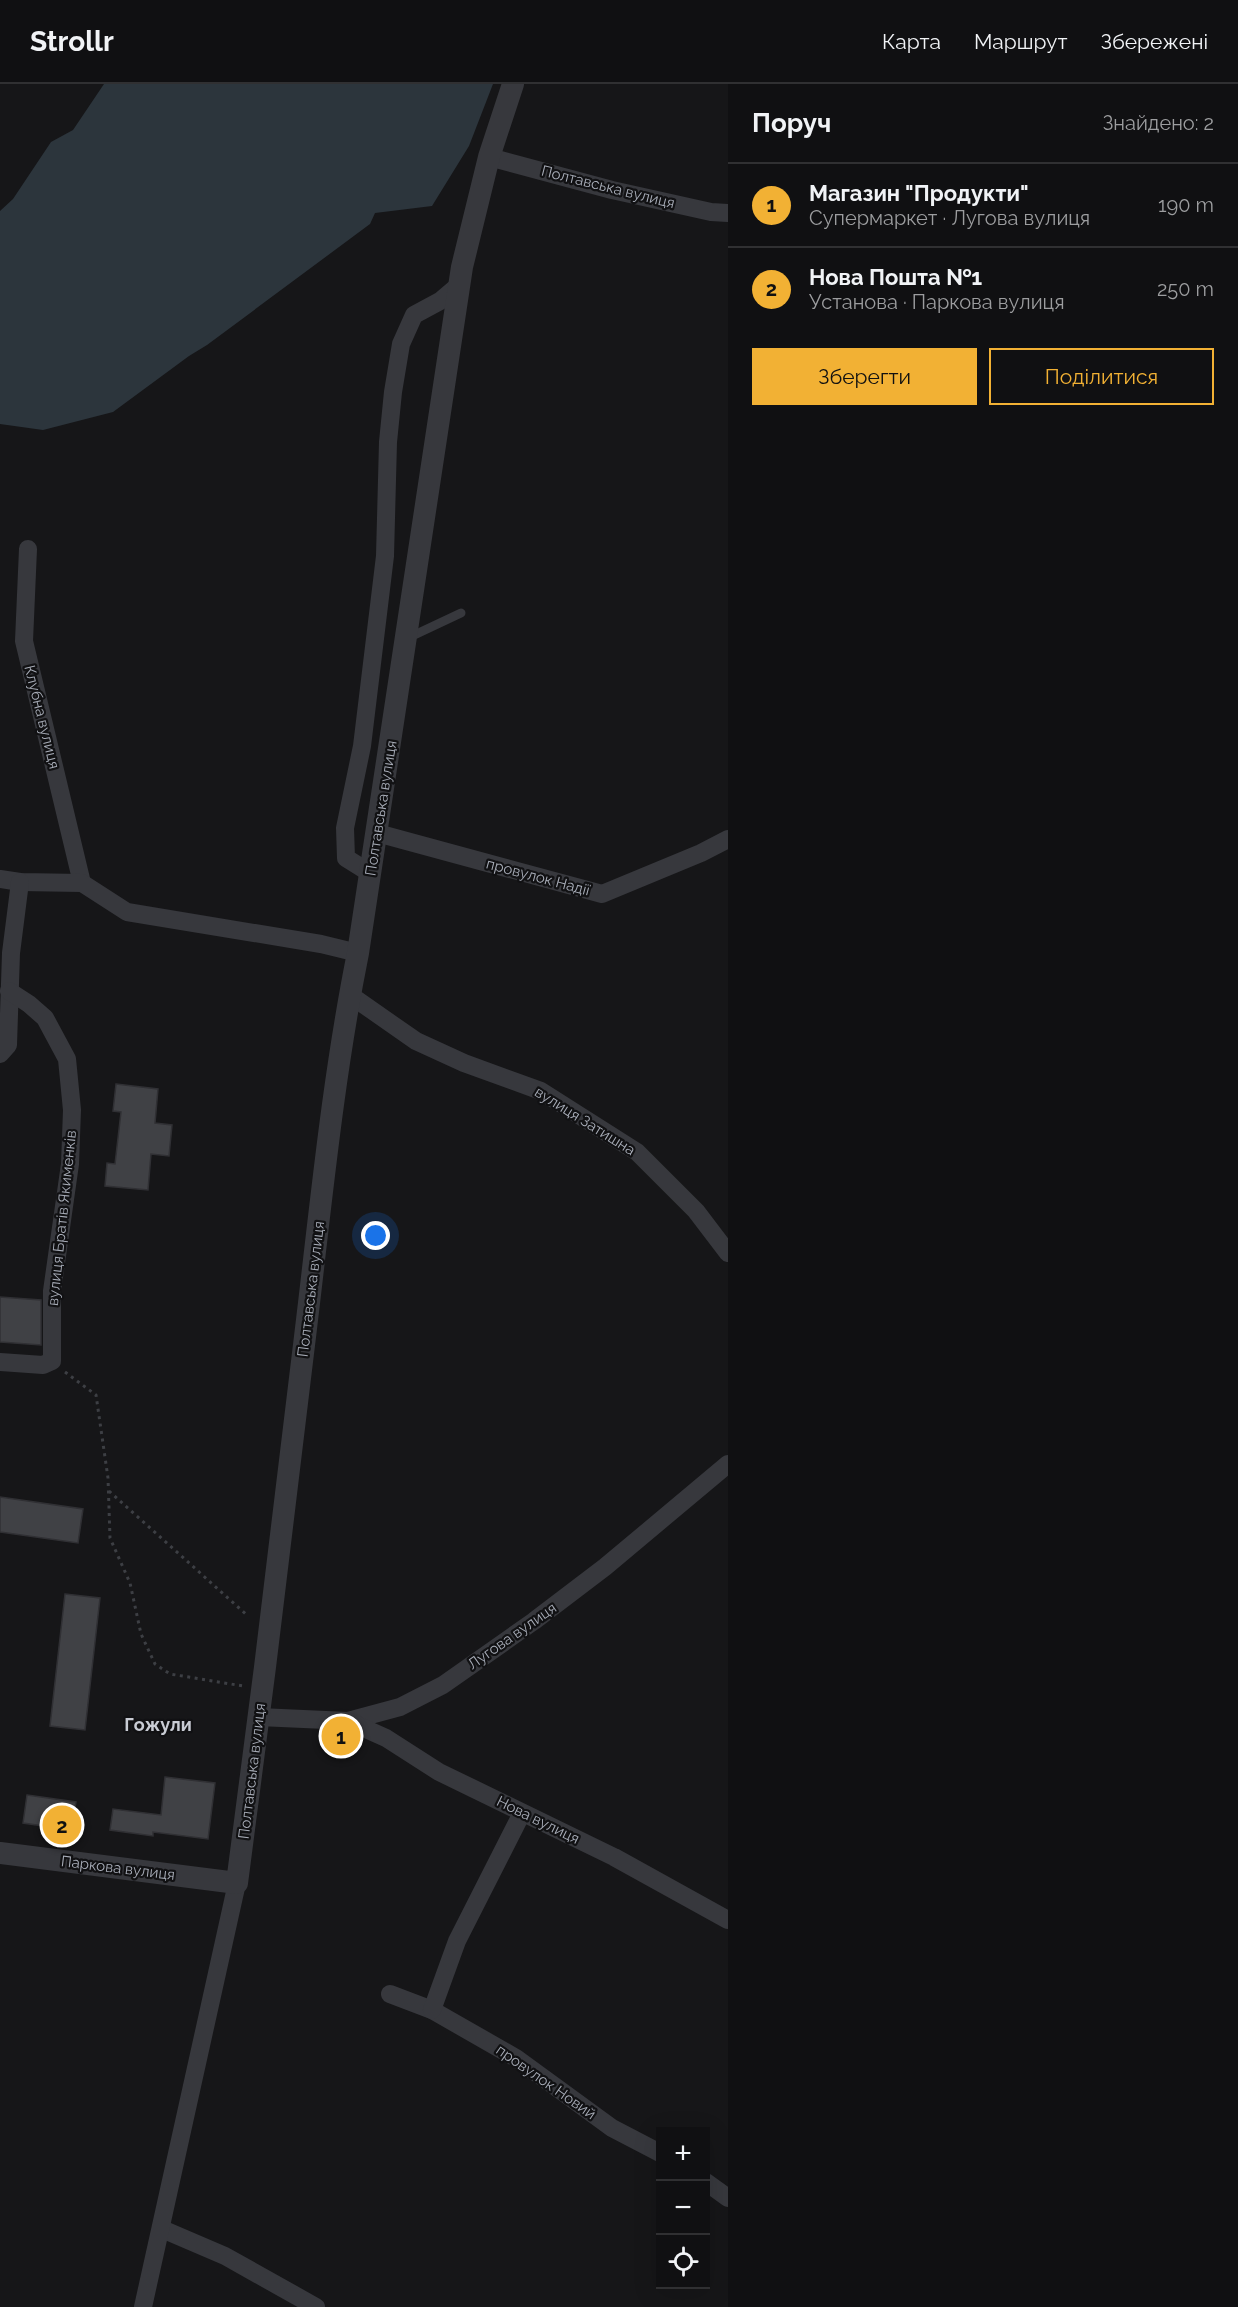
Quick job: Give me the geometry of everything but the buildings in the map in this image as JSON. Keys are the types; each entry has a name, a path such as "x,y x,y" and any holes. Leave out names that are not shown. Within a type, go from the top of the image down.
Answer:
{"street":[{"name":"Полтавська вулиця","path":"143,2307 237,1883 325,1171 350,995 408,638 461,275 489,157 513,84"},
{"name":"Полтавська вулиця","path":"489,157 612,190 711,212 728,213"},
{"path":"370,873 346,858 345,828 362,746 385,556 388,442 393,392 401,344 414,315 440,301 461,275"},
{"name":"Клубна вулиця","path":"28,549 24,642 82,883"},
{"name":"провулок Надії","path":"376,833 602,894 701,853 728,839"},
{"path":"0,879 20,882 82,883 127,912 321,944 358,953"},
{"path":"0,1054 8,1045 11,953 20,882"},
{"name":"вулиця Братів Якименків","path":"9,991 45,1018 67,1059 72,1110 70,1164 52,1291 52,1361"},
{"name":"вулиця Затишна","path":"350,995 416,1041 464,1063 541,1091 637,1152 696,1211 728,1253"},
{"path":"0,1362 43,1365 52,1361"},
{"name":"Лугова вулиця","path":"259,1717 348,1721 400,1707 443,1685 534,1621 605,1567 728,1464"},
{"name":"Нова вулиця","path":"348,1721 386,1738 440,1772 614,1857 728,1920"},
{"path":"432,2010 457,1941 522,1812"},
{"name":"Паркова вулиця","path":"0,1853 237,1883"},
{"name":"провулок Новий","path":"390,1994 432,2010 516,2058 612,2128 656,2151"},
{"path":"710,2185 728,2198"},
{"path":"162,2229 225,2256 316,2307"}],"lane":[{"path":"408,638 461,613"}],"path":[{"path":"52,1361 96,1395 108,1478 110,1538 130,1583 141,1634 154,1665 170,1674 243,1686"},
{"path":"108,1490 248,1616"}],"shaded area":[{"path":"104,84 493,84 469,146 432,206 375,213 370,224 113,412 43,430 0,424 0,211 13,199 51,142 73,130"}],"place":[{"name":"Магазин \"Продукти\"","path":"341,1736"},
{"name":"Нова Пошта №1","path":"62,1825"}],"district":[{"name":"Гожули","path":"158,1725"}]}
